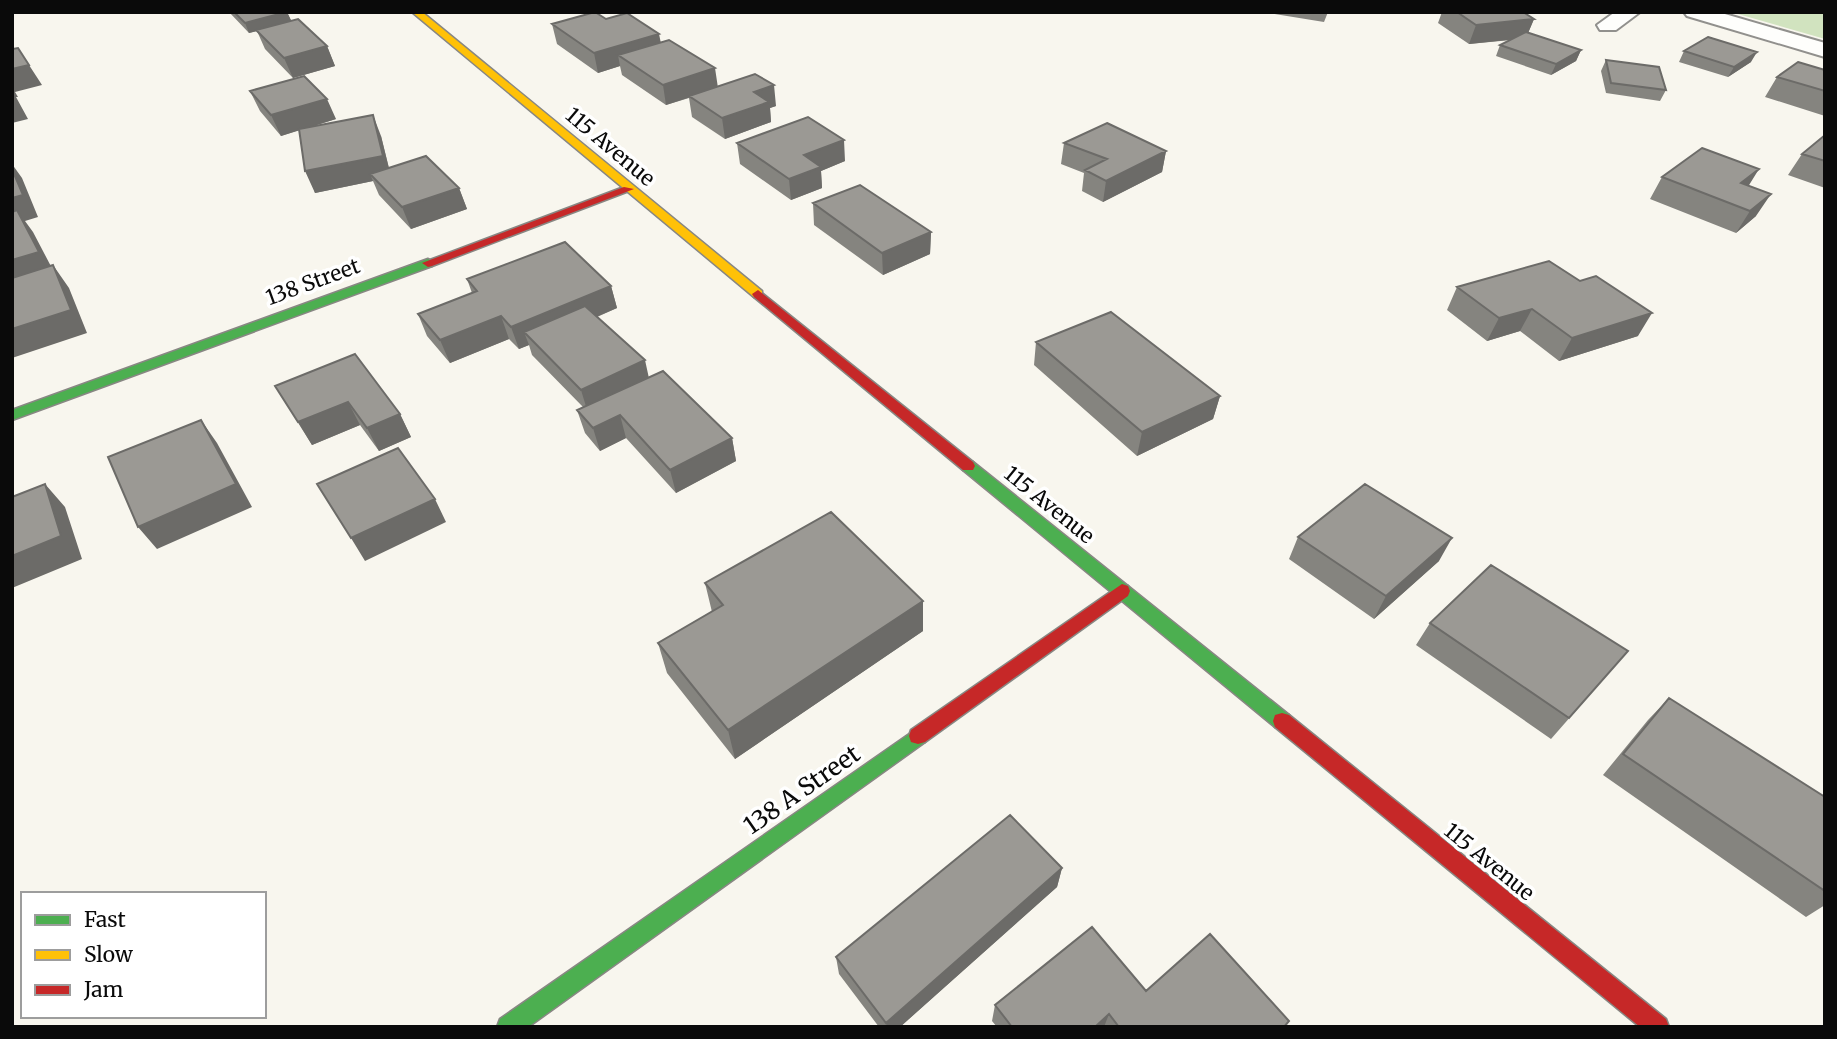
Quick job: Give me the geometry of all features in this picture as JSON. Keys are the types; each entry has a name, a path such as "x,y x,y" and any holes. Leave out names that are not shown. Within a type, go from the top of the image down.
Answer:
{"street":[{"name":"115 Avenue","path":"416,12 628,190 1658,1027"},
{"path":"1608,25 1630,12"},
{"path":"1694,12 1825,50"},
{"name":"138 Street","path":"12,415 628,190"},
{"name":"138 A Street","path":"508,1027 1122,591"}],"green space":[{"path":"1731,12 1825,12 1825,39"}],"building":[{"path":"234,12 287,12 245,23"},
{"path":"595,12 606,19 627,13 659,34 594,53 552,24"},
{"path":"1457,12 1523,12 1534,19 1476,25"},
{"path":"298,19 327,46 284,58 256,30"},
{"path":"1526,32 1581,50 1556,64 1500,45"},
{"path":"1708,37 1757,52 1734,67 1684,51"},
{"path":"669,40 715,68 663,85 618,55"},
{"path":"18,48 29,65 12,69 12,49"},
{"path":"1606,60 1659,67 1666,90 1611,83"},
{"path":"1798,62 1825,70 1825,91 1777,77"},
{"path":"755,74 774,85 754,92 769,102 722,118 689,96"},
{"path":"304,76 327,99 271,115 250,91"},
{"path":"373,115 383,156 305,171 299,129"},
{"path":"808,117 844,140 804,155 821,167 789,179 737,143"},
{"path":"1107,123 1166,151 1106,181 1085,170 1107,159 1064,143"},
{"path":"1825,135 1825,161 1802,154"},
{"path":"1702,148 1759,169 1741,183 1771,194 1750,211 1662,177"},
{"path":"426,156 459,188 402,207 370,174"},
{"path":"12,169 23,195 12,198"},
{"path":"860,185 931,232 882,253 813,203"},
{"path":"17,210 39,252 12,260 12,212"},
{"path":"565,242 611,286 511,327 501,316 440,340 418,314 477,291 467,279"},
{"path":"1549,261 1580,281 1596,276 1652,313 1572,338 1532,309 1499,318 1457,287"},
{"path":"53,265 71,310 12,329 12,278"},
{"path":"585,306 645,360 581,390 524,332"},
{"path":"1111,312 1220,396 1142,432 1036,342"},
{"path":"355,354 400,414 367,428 348,402 298,422 275,386"},
{"path":"663,371 732,438 670,470 620,415 593,428 577,410"},
{"path":"201,420 236,484 138,527 108,457"},
{"path":"398,448 435,499 351,538 317,484"},
{"path":"45,484 61,536 12,556 12,497"},
{"path":"1365,484 1452,538 1386,596 1298,537"},
{"path":"831,512 923,601 728,730 658,643 723,605 705,583"},
{"path":"1491,565 1628,651 1569,718 1430,623"},
{"path":"1669,698 1825,797 1825,891 1623,754"},
{"path":"1010,815 1062,868 886,1023 836,957"},
{"path":"1092,927 1146,991 1210,934 1289,1021 1284,1027 1119,1027 1109,1014 1095,1027 1012,1027 995,1005"}],"traffic: fast":[{"path":"12,415 428,263"},
{"path":"968,466 1282,721"},
{"path":"508,1027 918,736"}],"traffic: slow":[{"path":"416,12 758,294"}],"traffic: jam":[{"path":"428,263 628,189"},
{"path":"758,294 968,466"},
{"path":"918,736 1122,591"},
{"path":"1282,721 1658,1027"}]}
